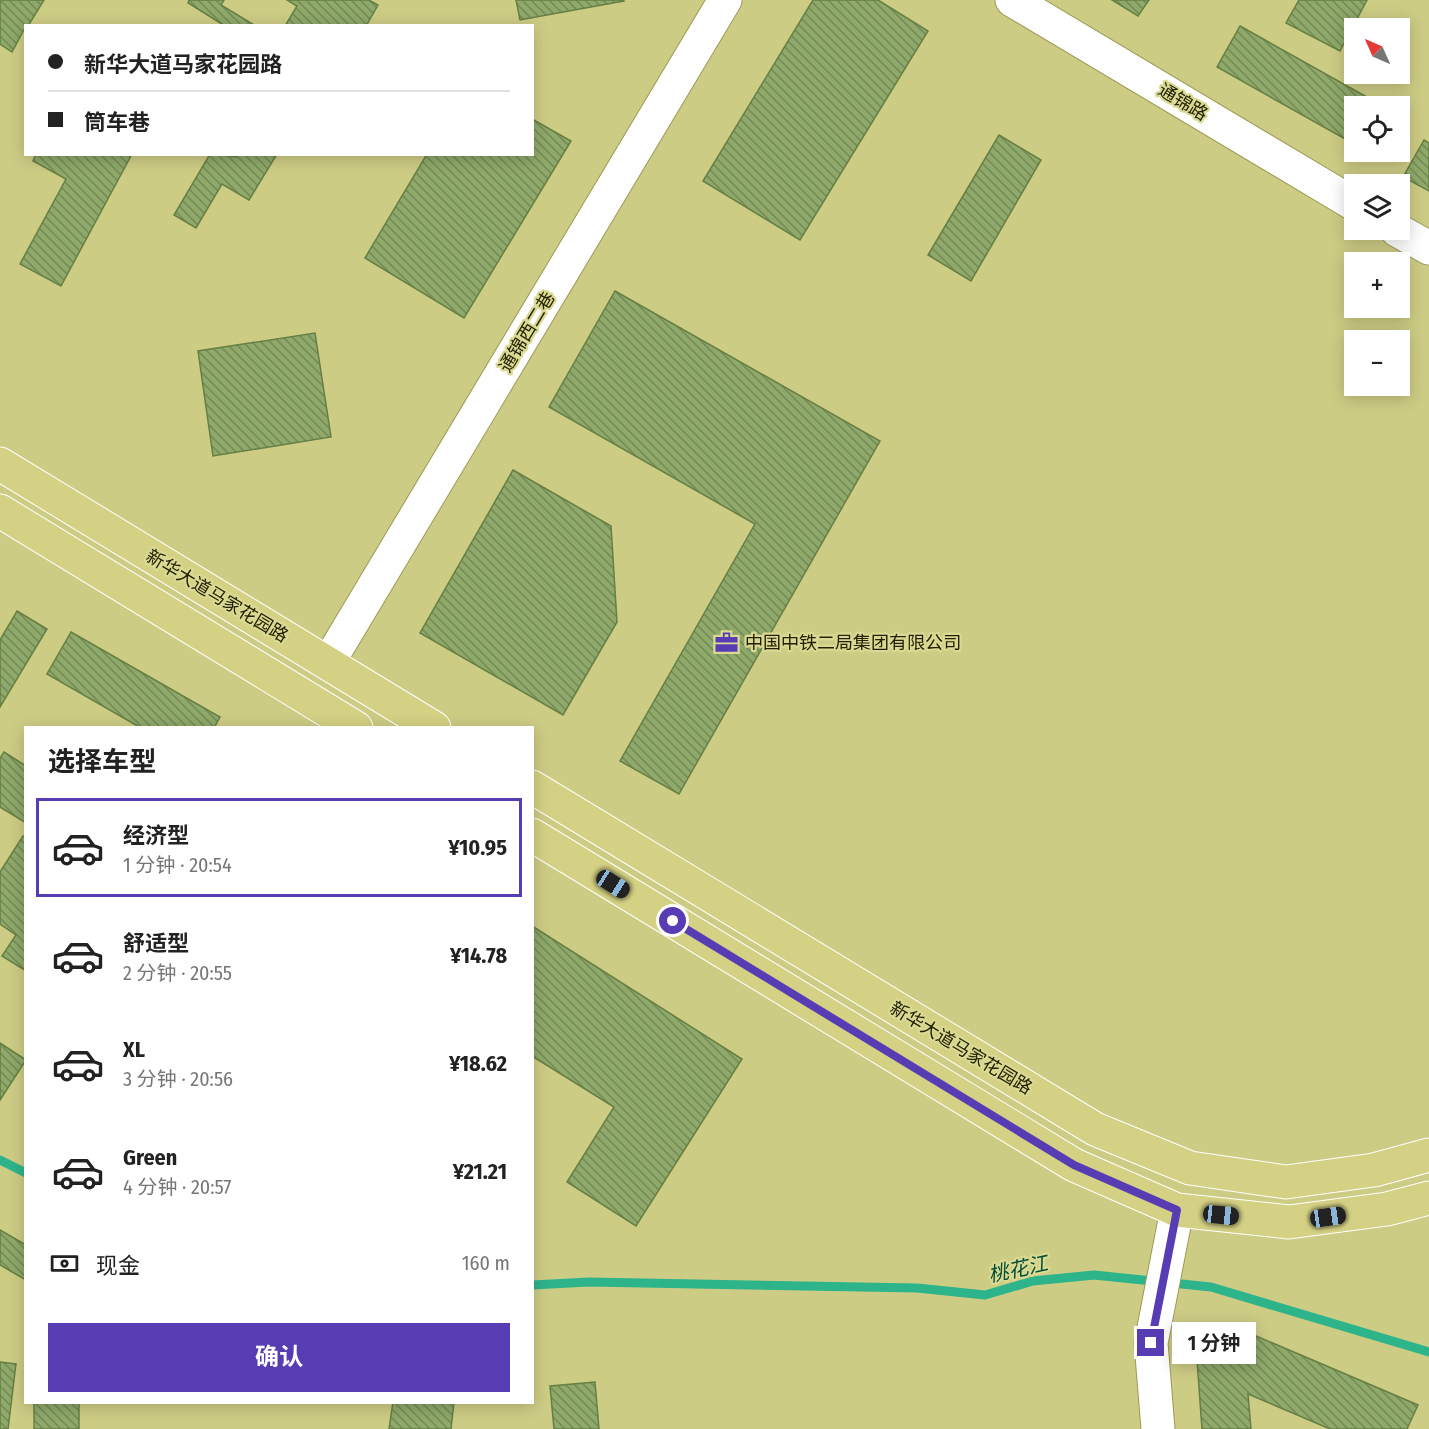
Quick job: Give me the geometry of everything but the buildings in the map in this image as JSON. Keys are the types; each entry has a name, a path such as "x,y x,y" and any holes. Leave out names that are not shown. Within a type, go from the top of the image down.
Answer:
{"main road":[{"name":"新华大道马家花园路","path":"0,464 431,726"},
{"path":"0,511 353,726"},
{"name":"新华大道马家花园路","path":"534,788 1095,1129 1179,1164 1190,1168 1286,1182 1374,1170 1429,1155"},
{"path":"534,836 1074,1165 1177,1210 1289,1222 1387,1209 1429,1198"}],"street":[{"name":"通锦西二巷","path":"328,663 725,0"},
{"name":"通锦路","path":"1012,0 1344,198"},
{"path":"1410,237 1429,248"},
{"path":"1158,1429 1151,1343 1177,1210"}],"waterway":[{"name":"桃花江","path":"0,1160 24,1172"},
{"name":"桃花江","path":"534,1285 589,1282 917,1288 985,1295 1033,1281 1094,1275 1211,1287 1429,1352"}],"place":[{"name":"中国中铁二局集团有限公司","path":"727,643"}],"route":[{"path":"673,921 1074,1165 1177,1210 1151,1343"}]}
